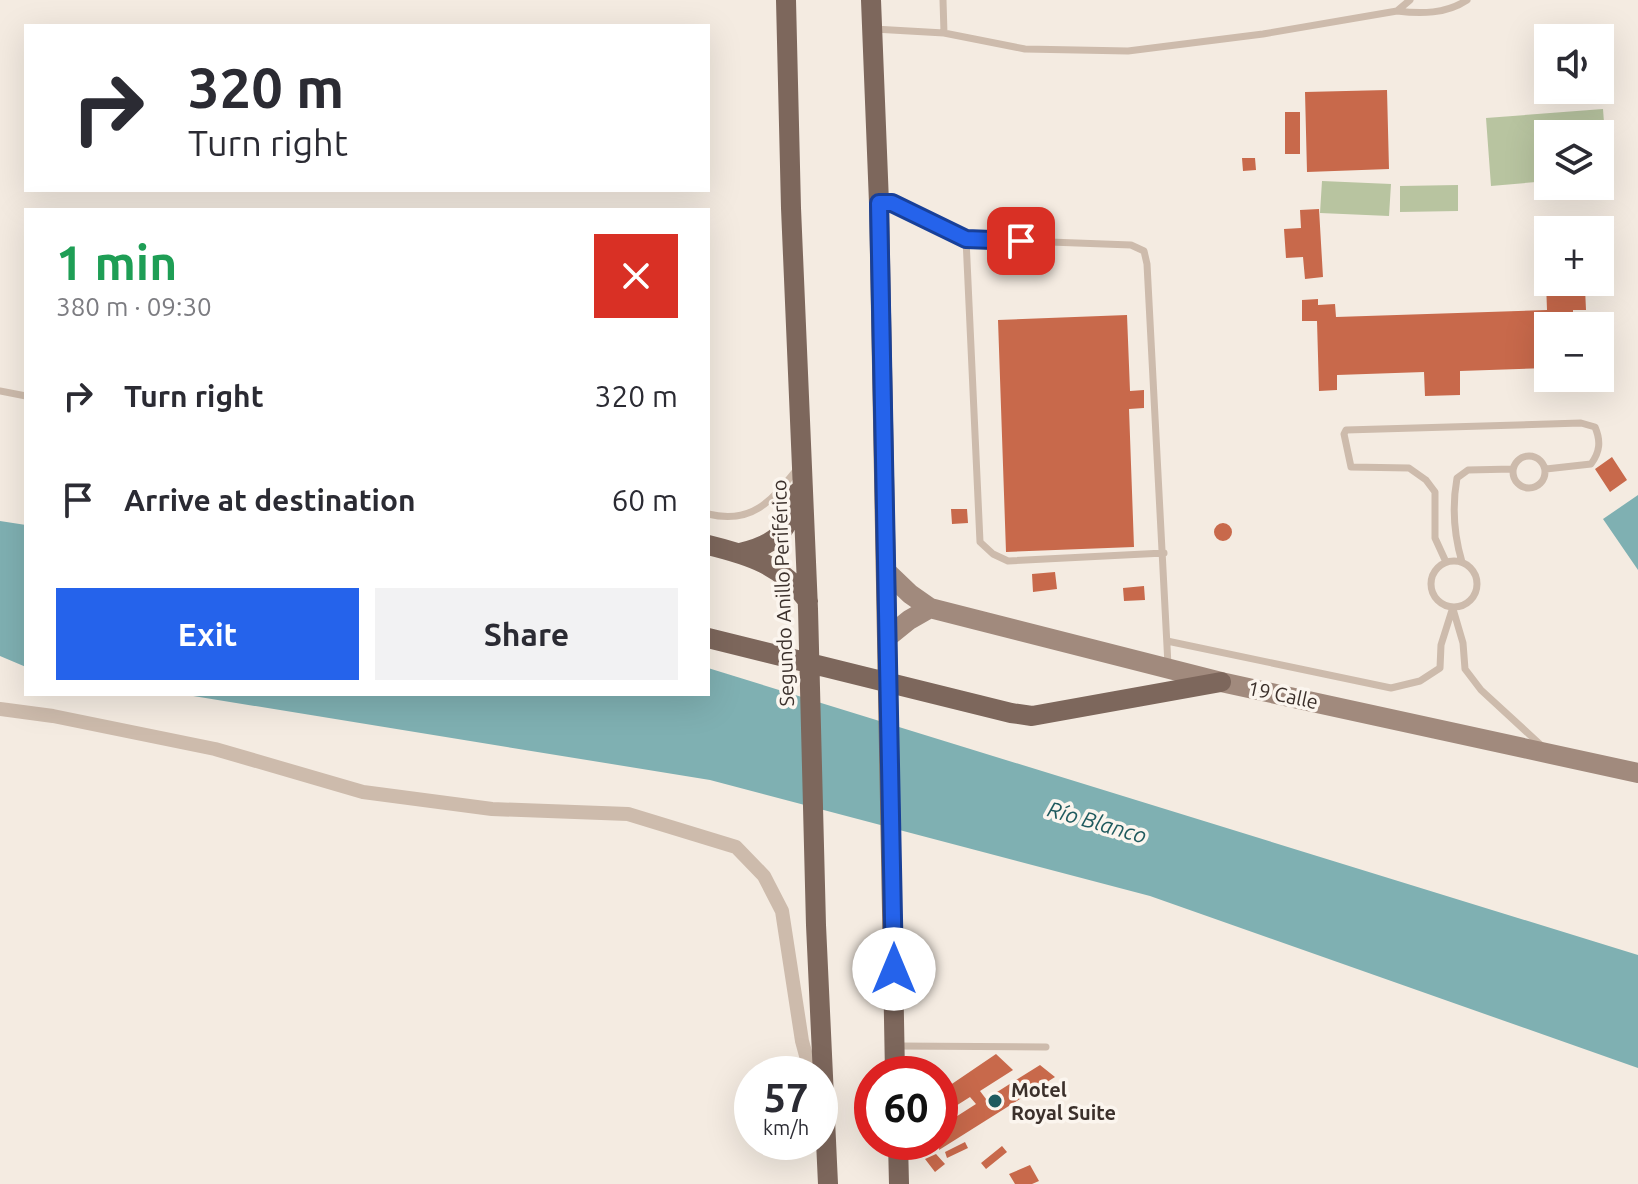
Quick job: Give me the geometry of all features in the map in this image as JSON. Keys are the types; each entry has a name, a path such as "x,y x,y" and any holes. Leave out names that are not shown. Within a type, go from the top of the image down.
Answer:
{"main road":[{"name":"Segundo Anillo Periférico","path":"786,0 816,925 823,1056"},
{"path":"871,0 879,203 895,1056"},
{"path":"740,553 763,548 782,533 791,516 803,469"},
{"path":"710,546 740,553 787,576 808,605"},
{"name":"19 Calle","path":"887,572 930,608 1221,682 1638,773"},
{"path":"888,643 909,620 930,608"},
{"path":"710,638 1032,716 1221,682"},
{"name":"Segundo Anillo Periférico","path":"828,1160 828,1184"},
{"path":"898,1160 899,1184"}],"street":[{"path":"0,709 53,716 215,749 363,792 492,809 628,814 736,847 764,876 782,911 806,1056"}],"lane":[{"path":"943,0 944,33"},
{"path":"1397,11 1410,0"},
{"path":"871,29 944,33 1025,49 1128,51 1263,34 1397,11 1418,14 1454,8 1467,0"},
{"path":"879,203 892,203 966,239 1131,245 1144,251 1164,553 1168,668"},
{"path":"966,239 980,542 993,554 1008,561 1164,553"},
{"path":"0,391 24,396"},
{"path":"1446,562 1435,538 1435,492 1426,480 1409,468 1351,467 1344,434 1346,430 1581,423 1595,427 1599,437 1598,454 1591,464 1546,469"},
{"path":"1528,455 1541,460 1546,469 1544,480 1528,488 1517,483 1513,469 1521,457 1528,455"},
{"path":"710,514 728,519 753,513 803,469"},
{"path":"1462,562 1455,539 1457,478 1468,470 1513,469"},
{"path":"1446,562 1462,562 1473,570 1477,586 1473,598 1453,607 1438,601 1431,587 1435,572 1446,562"},
{"path":"1167,641 1391,688 1420,681 1440,668 1441,645 1453,607"},
{"path":"1453,607 1463,643 1465,669 1481,690 1550,753"},
{"path":"895,1046 1046,1047"}],"green space":[{"path":"1603,109 1604,120 1534,120 1534,182 1491,186 1486,118"},
{"path":"1322,181 1391,184 1389,216 1320,213"},
{"path":"1458,185 1458,211 1400,212 1400,186"}],"water":[{"path":"1638,495 1638,570 1603,519"},
{"path":"0,521 24,525 24,666 0,656"},
{"name":"Río Blanco","path":"710,669 1638,955 1638,1068 1150,896 710,780 193,696 710,696"}],"building":[{"path":"1387,90 1389,169 1307,172 1305,92"},
{"path":"1285,112 1300,112 1300,154 1285,154"},
{"path":"1242,158 1255,158 1256,170 1243,171"},
{"path":"1319,209 1323,277 1305,279 1303,257 1286,258 1284,229 1301,228 1300,210"},
{"path":"1546,296 1585,296 1586,310 1534,312 1534,368 1460,371 1460,395 1425,396 1424,372 1337,375 1337,390 1319,391 1317,321 1302,321 1302,300 1318,299 1318,305 1335,304 1336,317 1547,310"},
{"path":"1127,315 1130,391 1144,390 1144,408 1129,409 1134,547 1006,552 998,320"},
{"path":"1612,457 1627,480 1610,492 1595,469"},
{"path":"951,509 967,509 968,523 952,524"},
{"path":"1223,523 1232,532 1223,541 1214,532"},
{"path":"1055,572 1057,589 1033,592 1032,574"},
{"path":"1144,586 1145,600 1124,601 1123,588"},
{"name":"Motel Royal Suite","path":"996,1054 1013,1070 980,1091 986,1099 1040,1065 1055,1077 958,1138 958,1116 976,1104 970,1097 958,1105 958,1080"},
{"path":"965,1142 968,1148 958,1153 958,1146"},
{"path":"1002,1146 1007,1152 986,1169 981,1163"},
{"path":"926,1160 941,1160 945,1164 935,1172"},
{"path":"1030,1165 1039,1181 1015,1184 1009,1174"}],"place":[{"name":"Motel Royal Suite","path":"995,1101"}],"route":[{"path":"894,969 879,203 892,203 966,239 1021,241"}]}
